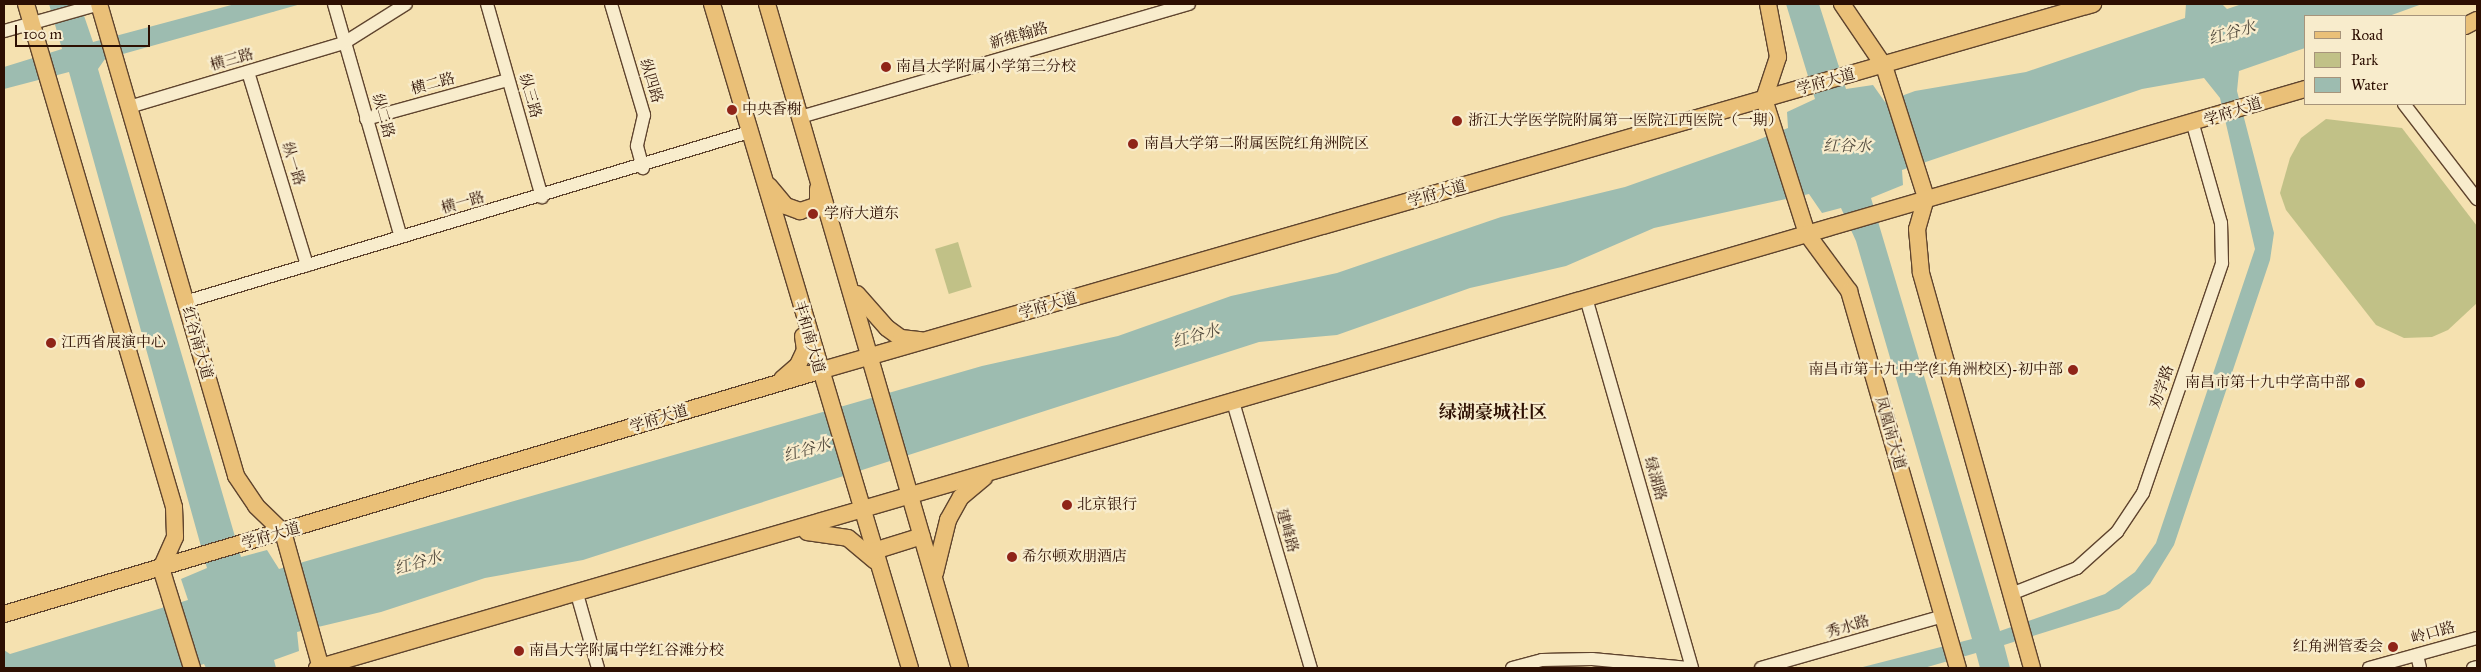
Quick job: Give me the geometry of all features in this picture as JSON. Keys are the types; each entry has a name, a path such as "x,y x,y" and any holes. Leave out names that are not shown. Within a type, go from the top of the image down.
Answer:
{"main road":[{"path":"26,4 174,507 175,537 161,568 192,668"},
{"name":"红谷南大道","path":"99,4 236,476 256,506 283,532"},
{"name":"丰和南大道","path":"712,4 818,370 910,668"},
{"path":"767,4 960,668"},
{"path":"1764,99 1778,57 1768,4"},
{"path":"1842,4 1884,66 1926,198 1917,229 1921,273 2032,668"},
{"name":"学府大道","path":"4,614 283,532 818,370 870,357 2094,4"},
{"name":"学府大道","path":"320,668 790,532 859,505 910,496 1926,198 2194,125 2219,115 2304,89"},
{"name":"凤凰南大道","path":"1764,99 1806,234 1849,291 1958,668"},
{"path":"760,171 786,206 808,210 818,205 820,198 812,156"},
{"path":"848,282 887,328 901,338 928,340"},
{"path":"764,387 788,376 805,350 799,304"},
{"path":"935,580 948,520 962,497 993,472"},
{"path":"283,532 320,668"},
{"path":"790,532 830,533 848,538 876,558 922,536"}],"street":[{"path":"4,31 99,4"},
{"name":"纵二路","path":"334,4 402,237"},
{"name":"横三路","path":"129,107 344,43 406,4"},
{"name":"纵三路","path":"487,4 542,197"},
{"name":"纵四路","path":"611,4 644,115 637,146 643,168"},
{"name":"新维翰路","path":"800,117 1190,4"},
{"name":"纵一路","path":"248,72 307,266"},
{"name":"横二路","path":"366,119 508,80"},
{"path":"2405,105 2477,199"},
{"name":"劝学路","path":"2011,594 2077,568 2117,532 2143,493 2222,263 2221,223 2194,125"},
{"name":"横一路","path":"185,302 643,168 749,132"},
{"name":"绿湖路","path":"1586,298 1692,668"},
{"name":"建峰路","path":"1232,402 1311,668"},
{"path":"577,594 598,668"},
{"name":"秀水路","path":"1761,668 1944,616"},
{"name":"岭口路","path":"2369,668 2477,638"},
{"path":"2417,655 2420,668"},
{"path":"1512,668 1542,660 1592,659 1688,668"},
{"path":"2472,668 2477,667"}],"green space":[{"path":"2326,119 2402,128 2477,226 2477,303 2448,330 2432,337 2404,338 2376,325 2286,210 2280,193 2290,158 2301,138"},
{"path":"958,242 972,287 949,294 935,249"}],"water":[{"name":"红谷水","path":"49,4 80,4 93,42 235,4 301,4 105,59 98,69 241,557 267,550 279,569 982,366 1118,336 1231,296 1337,273 1501,217 1625,187 1755,141 1788,128 1787,112 1815,99 1786,4 1819,4 1846,89 1873,85 1885,102 1915,91 2026,72 2185,18 2186,4 2222,4 2227,9 2242,4 2422,4 2392,15 2304,15 2304,48 2239,71 2237,91 2274,233 2270,260 2174,545 2150,584 2119,609 2004,645 2010,668 1980,668 1976,653 1924,668 1859,668 1972,639 1856,241 1841,208 1822,213 1809,194 1654,228 1566,266 1470,288 1337,335 1259,342 583,560 485,578 381,612 297,632 299,651 274,660 276,668 206,668 204,664 189,668 4,668 4,650 10,654 188,600 181,579 207,568 69,72 4,89 4,67 62,49","holes":["2204,78 2220,98 2255,249 2156,543 2135,572 2105,594 2000,631 1871,198 1903,185 1902,170 2142,89"]}],"place":[{"name":"南昌大学附属小学第三分校","path":"886,67"},
{"name":"中央香榭","path":"732,110"},
{"name":"浙江大学医学院附属第一医院江西医院（一期）","path":"1457,121"},
{"name":"南昌大学第二附属医院红角洲院区","path":"1133,144"},
{"name":"学府大道东","path":"813,214"},
{"name":"江西省展演中心","path":"51,343"},
{"name":"南昌市第十九中学(红角洲校区)-初中部","path":"2073,370"},
{"name":"南昌市第十九中学高中部","path":"2360,383"},
{"name":"北京银行","path":"1067,505"},
{"name":"希尔顿欢朋酒店","path":"1012,557"},
{"name":"红角洲管委会","path":"2393,647"},
{"name":"南昌大学附属中学红谷滩分校","path":"519,651"}],"district":[{"name":"绿湖豪城社区","path":"1493,412"}]}
